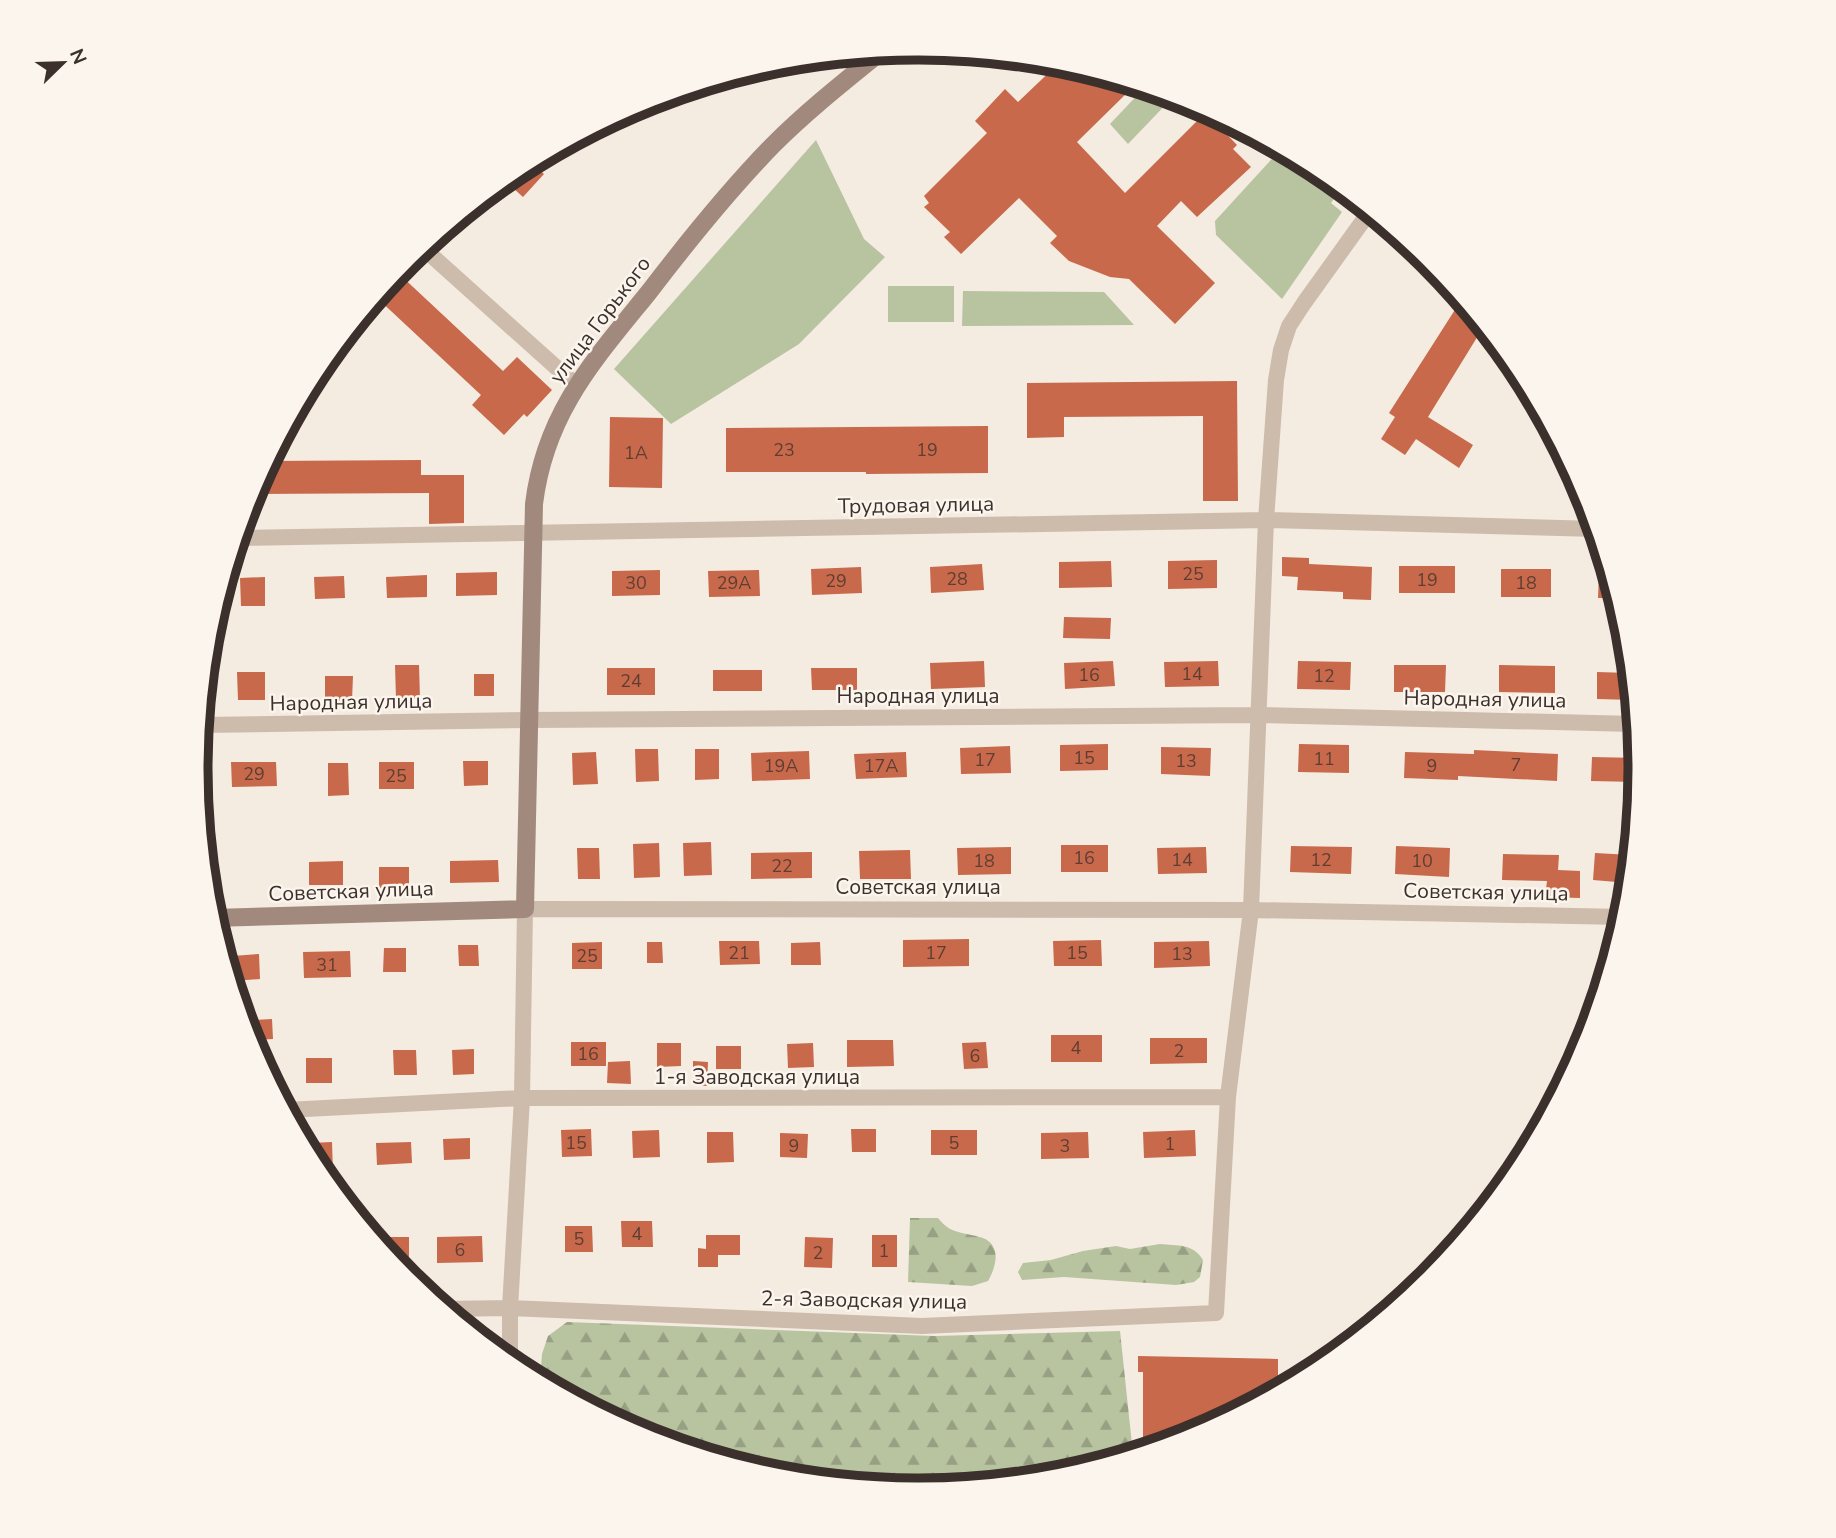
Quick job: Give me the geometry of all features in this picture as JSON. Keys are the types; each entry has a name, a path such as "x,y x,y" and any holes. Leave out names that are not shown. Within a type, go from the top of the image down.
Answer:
{"street":[{"name":"улица Горького","path":"525,909 532,534 537,480 543,456 563,409 595,359 677,256 744,176 801,119 870,61"},
{"path":"1228,1097 1251,910 1266,520 1276,380 1281,350 1289,326 1365,218"},
{"path":"430,254 577,386"},
{"name":"Трудовая улица","path":"247,538 1266,520 1585,529"},
{"name":"Народная улица","path":"210,725 1258,715 1626,724"},
{"path":"510,1349 522,1098 525,909"},
{"name":"Советская улица","path":"225,918 525,909 1251,910 1611,918"},
{"name":"1-я Заводская улица","path":"296,1109 522,1098 1228,1097"},
{"name":"2-я Заводская улица","path":"458,1309 510,1308 922,1326 1216,1313 1228,1097"}],"green space":[{"path":"1138,95 1166,105 1128,144 1110,124"},
{"path":"816,140 864,239 885,257 799,344 671,424 614,369"},
{"path":"1275,156 1336,196 1331,203 1342,212 1282,299 1216,235 1215,221"},
{"path":"888,286 954,286 954,322 888,322"},
{"path":"963,291 1104,292 1134,325 962,326"},
{"path":"910,1218 938,1218 952,1230 989,1242 996,1257 988,1281 972,1286 908,1282"},
{"path":"1160,1244 1184,1246 1199,1255 1203,1260 1200,1277 1194,1282 1176,1285 1064,1277 1022,1280 1018,1272 1023,1263 1051,1260 1083,1251 1116,1246 1130,1249"},
{"path":"567,1322 934,1336 1120,1331 1132,1445 1056,1465 964,1477 872,1477 780,1465 690,1441 604,1405 563,1383 541,1369 542,1354 548,1336"}],"building":[{"path":"1050,72 1128,92 1077,142 1125,193 1199,119 1205,124 1207,122 1220,128 1237,145 1233,149 1251,167 1197,217 1181,201 1157,226 1215,283 1175,324 1129,279 1110,277 1069,261 1050,243 1057,236 1019,198 961,254 944,237 950,232 924,207 929,203 924,196 987,133 975,121 1005,89 1018,102"},
{"path":"539,170 544,174 523,197 512,187"},
{"path":"405,279 503,371 517,357 552,390 527,417 524,414 504,435 472,405 481,395 383,303"},
{"path":"1456,307 1479,334 1428,417 1473,445 1459,468 1416,439 1405,455 1381,439 1395,417 1389,413"},
{"path":"1237,381 1238,501 1203,501 1203,416 1064,417 1064,437 1027,438 1027,383"},
{"path":"610,417 663,418 662,488 609,487"},
{"path":"988,426 988,473 726,472 726,428"},
{"path":"421,460 421,475 464,475 464,523 429,524 429,493 264,494 279,461"},
{"path":"1282,557 1309,558 1309,564 1372,567 1371,600 1343,599 1343,592 1297,590 1298,577 1282,576"},
{"path":"1217,560 1217,588 1168,589 1168,561"},
{"path":"1111,561 1112,587 1059,588 1059,562"},
{"path":"982,564 984,590 931,593 930,567"},
{"path":"1399,566 1455,566 1455,593 1399,593"},
{"path":"861,567 862,593 812,595 811,569"},
{"path":"1501,569 1551,569 1551,597 1501,597"},
{"path":"660,570 660,595 612,596 612,571"},
{"path":"759,570 760,596 709,597 708,571"},
{"path":"497,572 497,595 456,596 456,573"},
{"path":"1599,572 1606,598 1598,598"},
{"path":"427,575 427,597 387,598 386,577"},
{"path":"344,576 345,598 315,599 314,577"},
{"path":"265,577 265,606 241,606 240,578"},
{"path":"1064,617 1111,618 1110,639 1063,638"},
{"path":"984,661 985,687 931,689 930,663"},
{"path":"1113,661 1115,686 1065,689 1064,663"},
{"path":"1218,661 1219,686 1165,687 1164,662"},
{"path":"1298,661 1351,662 1350,690 1297,689"},
{"path":"395,665 419,665 420,699 396,699"},
{"path":"1394,665 1446,665 1445,692 1394,692"},
{"path":"1499,665 1555,666 1555,693 1499,692"},
{"path":"607,668 655,668 655,695 607,695"},
{"path":"811,668 857,668 857,690 812,690"},
{"path":"713,670 762,670 762,691 713,691"},
{"path":"237,672 265,672 265,700 238,700"},
{"path":"1597,672 1620,673 1624,700 1597,699"},
{"path":"474,674 494,674 494,696 474,696"},
{"path":"325,676 353,676 352,701 325,701"},
{"path":"1108,744 1108,770 1060,771 1060,745"},
{"path":"1299,744 1349,745 1349,773 1298,772"},
{"path":"1010,746 1011,773 961,774 960,748"},
{"path":"1161,747 1211,748 1210,776 1161,774"},
{"path":"635,749 658,749 659,781 636,782"},
{"path":"695,749 719,749 719,779 695,780"},
{"path":"1474,750 1558,754 1557,781 1458,776 1458,780 1404,778 1405,752 1474,754"},
{"path":"809,751 810,779 752,781 751,753"},
{"path":"596,752 598,784 573,785 572,753"},
{"path":"906,752 907,777 856,779 854,754"},
{"path":"1592,757 1628,758 1627,782 1591,781"},
{"path":"463,761 488,761 488,785 464,786"},
{"path":"231,762 276,762 277,786 232,787"},
{"path":"379,762 414,762 414,789 379,789"},
{"path":"328,763 348,763 349,795 328,796"},
{"path":"711,842 712,875 684,876 683,843"},
{"path":"659,843 660,877 634,878 633,844"},
{"path":"1061,845 1108,845 1108,872 1061,872"},
{"path":"1291,846 1352,847 1351,874 1290,872"},
{"path":"1396,846 1450,848 1449,877 1395,874"},
{"path":"1011,847 1011,874 958,875 957,848"},
{"path":"1206,847 1207,873 1158,874 1157,848"},
{"path":"577,848 599,848 600,879 578,879"},
{"path":"910,850 911,879 860,879 859,851"},
{"path":"812,852 812,878 751,879 751,853"},
{"path":"1595,853 1622,854 1618,882 1593,880"},
{"path":"1503,854 1559,855 1558,870 1580,871 1580,898 1545,897 1547,881 1502,880"},
{"path":"498,860 499,882 450,883 450,861"},
{"path":"343,861 343,885 309,885 309,862"},
{"path":"379,867 409,867 409,890 379,890"},
{"path":"969,939 969,966 903,967 903,940"},
{"path":"1101,940 1102,966 1054,966 1053,941"},
{"path":"719,941 759,941 760,964 720,965"},
{"path":"1209,941 1210,966 1154,968 1154,942"},
{"path":"602,942 602,969 572,969 572,943"},
{"path":"647,942 662,942 663,963 647,963"},
{"path":"820,942 821,965 791,965 791,943"},
{"path":"458,945 478,945 479,966 459,966"},
{"path":"384,948 406,948 406,972 383,972"},
{"path":"350,951 351,977 304,978 303,952"},
{"path":"259,954 260,979 241,980 234,956"},
{"path":"272,1019 273,1039 262,1040 255,1020"},
{"path":"1051,1035 1102,1035 1102,1062 1051,1062"},
{"path":"1150,1038 1207,1038 1207,1063 1150,1064"},
{"path":"847,1040 893,1040 894,1066 847,1067"},
{"path":"571,1042 606,1042 606,1066 571,1066"},
{"path":"986,1042 988,1068 964,1069 962,1043"},
{"path":"657,1043 681,1043 681,1066 657,1067"},
{"path":"813,1043 814,1067 788,1068 787,1044"},
{"path":"716,1046 741,1046 741,1069 716,1069"},
{"path":"474,1049 474,1074 453,1075 452,1050"},
{"path":"393,1050 416,1050 417,1075 394,1075"},
{"path":"306,1058 332,1058 332,1083 306,1083"},
{"path":"630,1061 631,1084 607,1083 608,1062"},
{"path":"693,1061 708,1062 707,1086 693,1085"},
{"path":"591,1129 592,1156 562,1157 561,1130"},
{"path":"851,1129 876,1129 876,1152 852,1152"},
{"path":"659,1130 660,1157 633,1158 632,1131"},
{"path":"931,1130 977,1130 977,1155 931,1155"},
{"path":"1195,1130 1196,1156 1144,1158 1143,1132"},
{"path":"707,1132 733,1132 734,1162 707,1163"},
{"path":"1088,1132 1089,1158 1041,1159 1041,1133"},
{"path":"780,1133 808,1134 807,1158 780,1157"},
{"path":"470,1138 470,1159 444,1160 443,1139"},
{"path":"332,1142 333,1170 328,1163 316,1143"},
{"path":"411,1142 412,1163 377,1165 376,1143"},
{"path":"621,1221 652,1221 653,1247 622,1247"},
{"path":"565,1226 592,1226 593,1252 565,1252"},
{"path":"706,1235 740,1235 740,1255 718,1255 718,1267 698,1267 698,1248 706,1249"},
{"path":"872,1235 897,1235 897,1267 872,1267"},
{"path":"482,1236 483,1262 437,1263 437,1237"},
{"path":"387,1237 409,1237 409,1263"},
{"path":"805,1237 833,1238 832,1268 804,1267"},
{"path":"1138,1356 1278,1359 1278,1380 1273,1383 1232,1405 1143,1442 1143,1372 1138,1372"}]}
